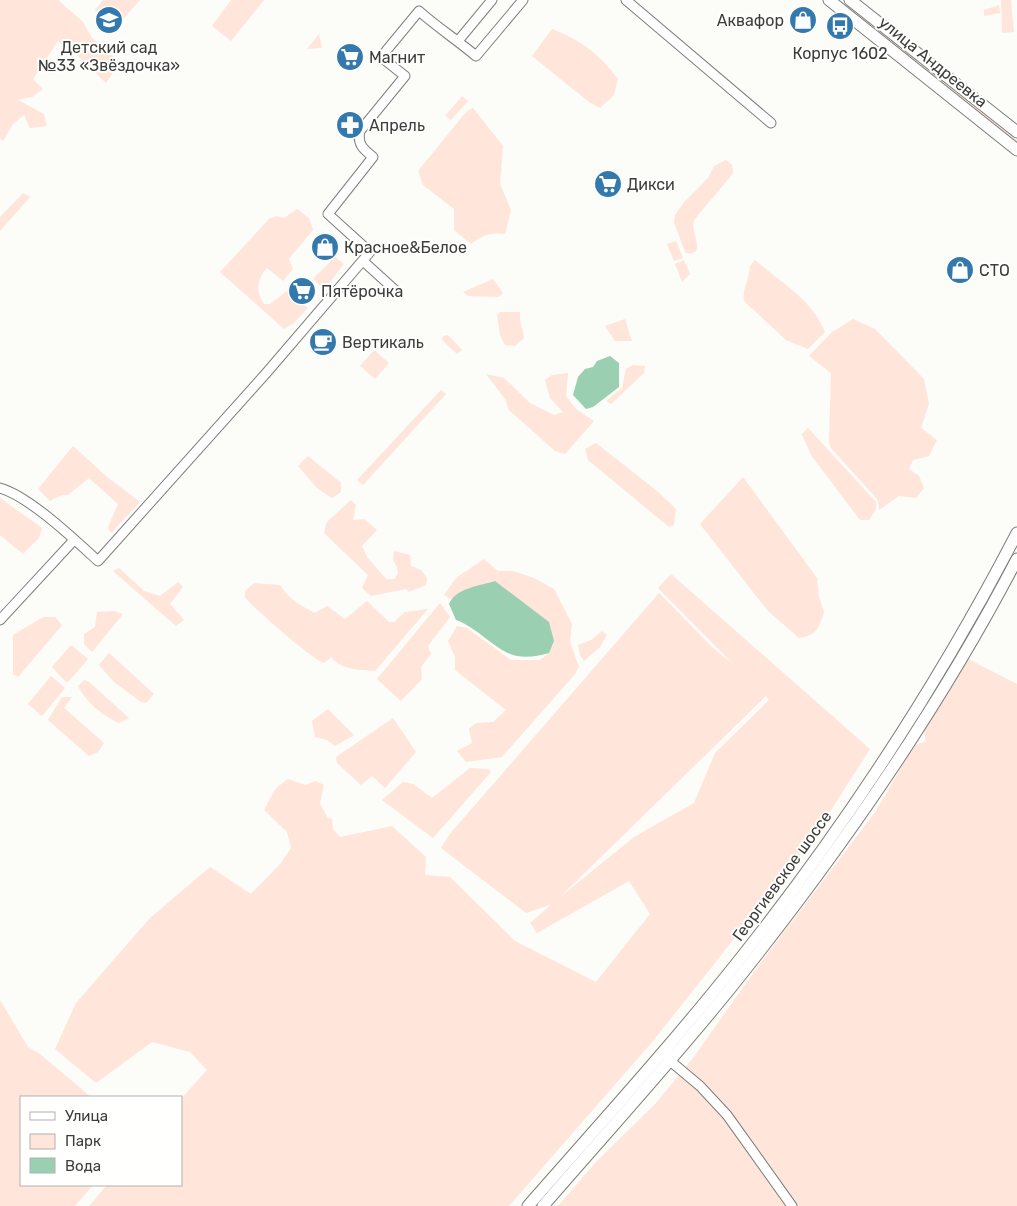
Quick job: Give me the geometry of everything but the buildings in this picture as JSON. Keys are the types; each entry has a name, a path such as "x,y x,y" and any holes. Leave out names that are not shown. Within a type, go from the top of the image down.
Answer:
{"main road":[{"name":"улица Андреевка","path":"829,0 1017,150"},
{"name":"улица Андреевка","path":"850,0 1017,132"},
{"path":"871,34 872,29 880,23"},
{"path":"913,67 920,62 921,56"},
{"name":"Георгиевское шоссе","path":"528,1206 672,1041 762,931 862,792 923,699 1017,533"},
{"name":"Георгиевское шоссе","path":"543,1206 669,1060 759,951 879,786 948,679 1017,559"}],"street":[{"path":"458,41 492,0"},
{"path":"0,488 10,491 26,502 98,561 268,371 370,252 328,214 373,157 361,147 358,138 360,130 405,76 381,57 419,11 445,34 458,41 476,56 523,0"},
{"path":"626,0 771,123"},
{"path":"363,261 395,290"},
{"path":"0,620 74,540"},
{"path":"672,1041 669,1060 700,1086 727,1115 792,1206"}],"green space":[{"path":"0,0 58,0 83,22 92,38 120,62 106,83 72,50 58,41 33,79 43,89 32,97 18,100 44,114 47,126 30,128 24,115 13,124 3,141 0,138"},
{"path":"103,0 140,0 115,28 95,10"},
{"path":"231,0 264,0 231,41 212,26"},
{"path":"1001,0 1011,0 1014,32 1002,33"},
{"path":"999,5 1000,13 984,16 984,10"},
{"path":"552,29 572,38 589,49 618,79 614,95 600,108 589,102 532,56"},
{"path":"878,30 917,60 915,63 877,32"},
{"path":"319,34 322,48 307,49"},
{"path":"922,64 1017,140 1017,145 919,67"},
{"path":"462,96 468,101 451,120 445,116"},
{"path":"473,108 503,146 500,184 511,210 505,234 495,233 487,235 471,244 454,230 454,209 423,185 418,171 466,112"},
{"path":"726,160 732,165 733,173 694,221 696,251 690,254 685,252 674,222 675,215 685,201 708,178 714,166"},
{"path":"23,193 30,197 0,231 0,217"},
{"path":"297,209 309,218 313,230 289,259 293,269 283,281 267,268 261,276 258,285 259,294 264,304 270,304 287,291 308,308 294,323 284,329 220,272 269,219 276,216 284,218"},
{"path":"676,241 683,258 674,261 667,244"},
{"path":"335,257 344,264 324,290 313,279"},
{"path":"684,260 690,274 682,282 675,264"},
{"path":"755,260 804,301 819,320 825,332 808,349 786,340 744,301 750,266"},
{"path":"493,279 503,293 498,297 468,296 463,292"},
{"path":"500,312 520,312 524,338 515,346 505,345 500,335 497,315"},
{"path":"625,319 632,341 615,341 605,326"},
{"path":"853,319 875,329 924,379 929,404 921,428 937,440 929,456 913,460 909,469 919,476 924,488 916,498 899,496 879,510 878,500 831,448 829,442 831,373 809,356 831,333"},
{"path":"448,335 462,350 457,354 442,340 443,336"},
{"path":"374,350 389,363 375,379 360,366"},
{"path":"633,365 645,366 644,373 611,404 606,401 622,388 626,369"},
{"path":"568,373 566,396 576,409 594,421 565,454 555,451 509,410 505,399 486,374 504,378 530,403 554,415 563,412 550,398 545,380 552,375"},
{"path":"441,390 446,394 363,485 357,480"},
{"path":"808,428 876,502 876,509 869,520 860,520 811,455 802,434"},
{"path":"596,443 657,491 676,509 674,525 669,527 588,460 585,449"},
{"path":"73,446 107,477 140,502 111,533 108,527 118,504 89,478 68,495 62,495 50,501 38,489"},
{"path":"308,456 341,483 341,492 332,498 317,488 298,466"},
{"path":"743,477 817,578 819,597 824,612 816,630 805,637 799,638 768,611 700,524"},
{"path":"0,498 42,528 39,538 23,554 0,535"},
{"path":"351,500 356,505 353,520 364,519 377,530 362,546 367,557 386,579 394,579 398,574 393,560 394,551 410,555 411,566 421,570 427,578 426,585 409,592 406,589 371,596 362,588 368,575 324,533 327,522"},
{"path":"484,559 498,571 513,571 534,578 554,589 572,624 570,642 579,667 575,674 502,757 466,762 457,751 472,743 469,729 476,723 493,722 506,710 455,670 455,657 448,641 457,626 467,628 511,660 540,660 549,653 495,581 464,590 451,599 444,595 456,578"},
{"path":"119,568 144,591 160,596 178,582 183,587 170,604 184,620 176,626 113,571"},
{"path":"671,574 870,749 810,843 653,1041 509,1206 89,1206 106,1186 182,1186 182,1098 207,1070 190,1052 152,1042 96,1083 55,1049 76,1003 150,918 210,867 251,894 281,863 291,848 287,832 264,810 276,788 288,779 305,785 315,781 324,785 320,804 328,818 332,819 333,829 340,837 392,826 426,857 425,875 450,877 515,941 596,982 650,914 629,881 537,933 530,923 552,904 526,913 441,848 449,835 659,593 713,648 734,665 658,588","holes":["766,696 769,700 715,753 694,803 634,837 559,898"]},
{"path":"254,583 280,585 291,598 309,610 315,613 327,606 345,619 367,601 389,622 394,622 405,612 428,609 375,671 357,669 341,665 331,657 324,663 284,633 259,612 245,597 245,591"},
{"path":"440,603 450,617 428,646 431,654 421,667 422,679 401,701 377,679"},
{"path":"114,611 123,614 92,652 84,644 84,634 95,627 97,612"},
{"path":"43,617 55,617 62,625 18,677 13,674 13,635"},
{"path":"602,631 607,635 600,647 584,661 580,655 578,645 591,640"},
{"path":"71,645 88,659 66,682 52,667"},
{"path":"109,653 154,694 146,703 141,702 114,682 99,665"},
{"path":"968,659 1017,684 1017,1206 558,1206 596,1162 656,1103 693,1058 756,969 876,811 910,752 916,745 926,741 924,732"},
{"path":"51,676 65,688 42,716 28,704"},
{"path":"84,680 89,682 129,718 119,723 95,708 78,686"},
{"path":"62,697 72,697 64,708 104,743 98,752 89,756 48,720"},
{"path":"328,709 354,735 335,746 327,740 315,737 312,721"},
{"path":"393,718 416,752 385,788 372,776 361,785 337,763 336,757"},
{"path":"470,768 488,769 491,772 433,838 382,800 403,782 413,784 432,798"},
{"path":"0,1000 28,1047 40,1054 90,1096 20,1096 20,1186 92,1186 75,1206 0,1206"}],"water":[{"path":"610,356 619,363 619,387 593,407 586,409 573,395 578,377 585,369 593,367 597,361"},
{"path":"495,581 549,622 554,641 549,653 529,657 510,654 472,628 456,620 449,604 457,594 469,588"}],"place":[{"name":"Детский сад №33 «Звёздочка»","path":"109,20"},
{"name":"Аквафор","path":"803,20"},
{"name":"Корпус 1602","path":"840,26"},
{"name":"Магнит","path":"350,57"},
{"name":"Апрель","path":"350,125"},
{"name":"Дикси","path":"608,184"},
{"name":"Красное&Белое","path":"325,247"},
{"name":"СТО","path":"960,270"},
{"name":"Пятёрочка","path":"302,291"},
{"name":"Вертикаль","path":"323,342"}]}
